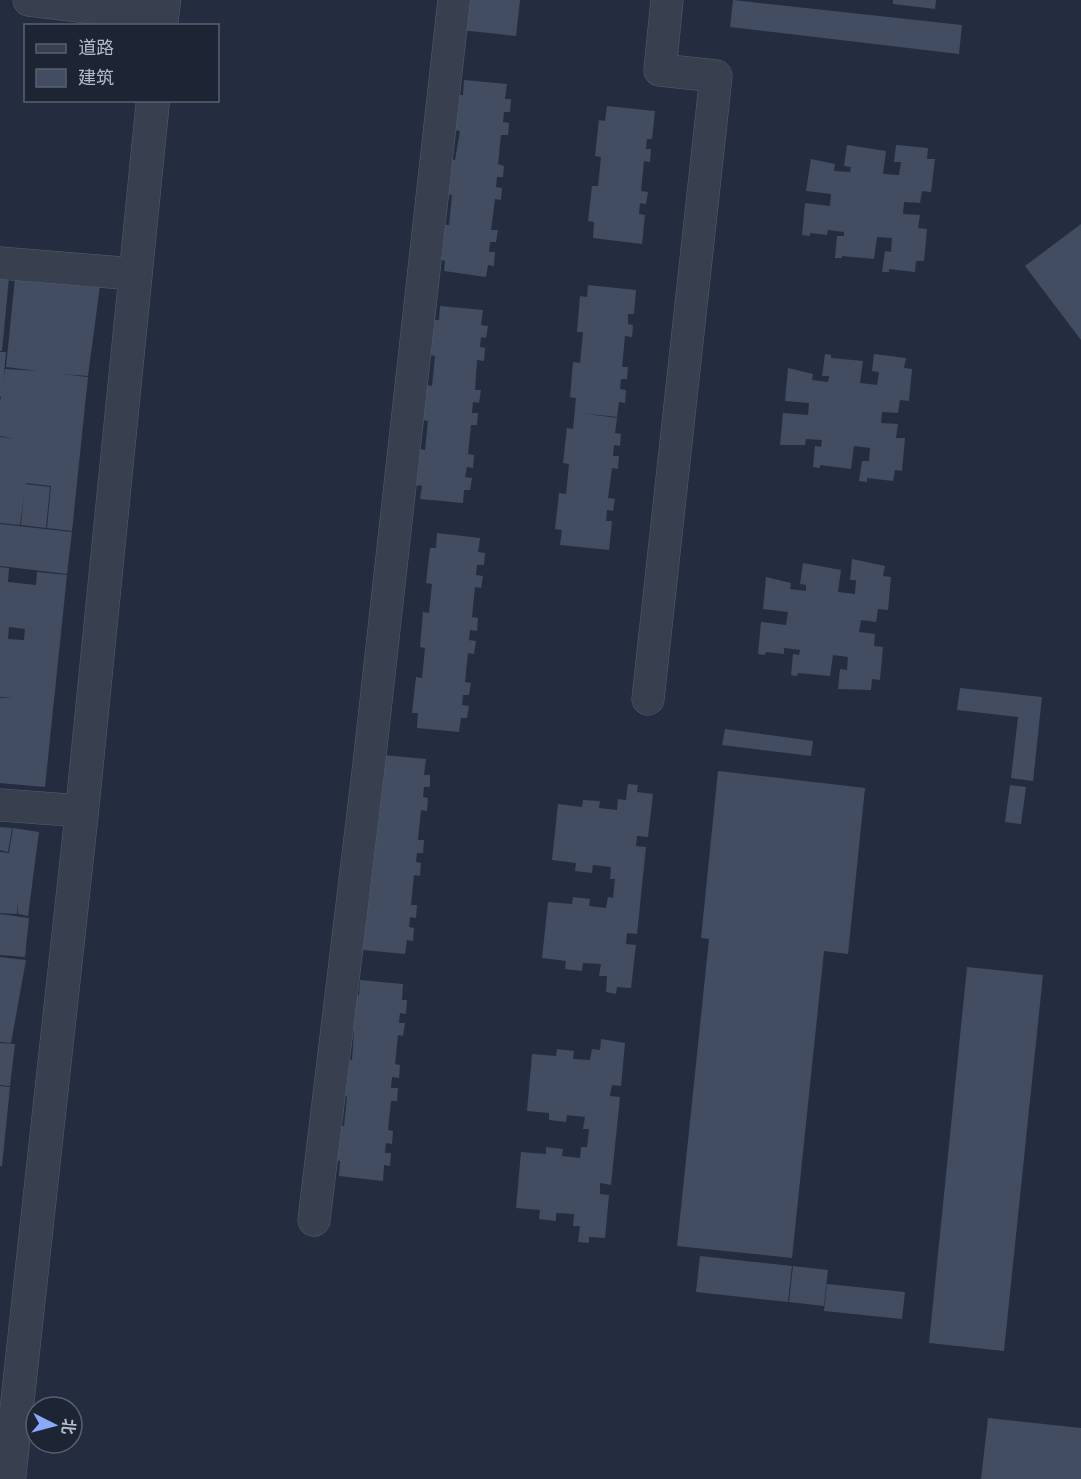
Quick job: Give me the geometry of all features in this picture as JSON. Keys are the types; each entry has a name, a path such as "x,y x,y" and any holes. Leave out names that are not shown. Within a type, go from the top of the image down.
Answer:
{"street":[{"path":"29,0 162,14"},
{"path":"314,1220 369,764 454,0"},
{"path":"648,699 716,76 660,70 667,0"},
{"path":"9,1479 82,811 153,102"},
{"path":"0,263 135,274"},
{"path":"0,805 82,811"}],"building":[{"path":"464,0 520,0 516,36 460,30"},
{"path":"733,0 962,25 959,54 730,27"},
{"path":"893,0 936,0 935,9 893,4"},
{"path":"464,80 507,84 505,99 511,99 510,112 504,112 503,122 509,123 508,135 501,135 498,164 504,166 503,177 497,177 496,187 502,188 501,200 495,199 491,230 498,230 496,242 490,242 489,252 495,252 494,266 488,265 486,277 444,271 445,261 440,259 443,225 449,225 452,195 447,194 450,159 455,160 460,131 453,130 457,95 463,95"},
{"path":"607,106 655,111 652,139 647,139 646,149 651,149 650,162 644,161 641,191 648,192 646,204 640,203 639,214 645,215 642,244 593,238 594,222 588,221 592,186 598,186 601,157 595,156 599,120 605,121"},
{"path":"847,145 886,151 883,174 899,175 901,162 894,162 896,145 928,148 927,159 935,159 931,192 922,191 920,203 904,202 903,214 920,215 918,228 927,229 924,261 916,261 915,272 889,269 889,272 882,272 885,251 891,252 892,238 877,237 874,259 842,256 842,258 835,258 837,236 844,236 844,232 828,230 827,235 810,233 810,236 802,235 805,203 830,206 831,194 806,191 811,159 835,164 834,171 850,172 851,167 844,166"},
{"path":"1081,224 1081,340 1025,266"},
{"path":"0,267 10,267 2,351 0,351"},
{"path":"16,268 101,278 88,376 61,374 88,377 72,531 47,528 51,486 26,483 20,525 0,523 0,437 15,439 0,436 0,402 5,369 38,371 6,367"},
{"path":"588,285 636,290 634,314 628,314 628,324 633,325 632,337 625,336 622,367 628,367 627,379 621,379 620,389 626,390 625,403 619,402 617,417 581,413 617,418 615,433 621,434 620,446 614,445 613,456 619,456 618,469 612,468 608,498 615,499 613,511 607,510 606,521 612,521 609,550 560,545 562,530 555,529 559,493 566,494 569,464 563,463 567,428 573,429 576,398 570,397 573,362 580,363 583,332 577,332 580,296 587,297"},
{"path":"440,306 483,310 481,325 488,326 486,338 481,337 480,347 485,348 484,361 477,360 475,390 481,390 479,403 473,402 472,413 478,413 477,425 471,425 468,454 474,455 473,468 467,467 465,477 472,478 470,490 464,490 463,503 420,499 422,486 416,485 420,449 425,450 428,421 423,420 426,385 432,386 435,356 430,355 433,320 439,320"},
{"path":"0,352 6,352 2,396 0,396"},
{"path":"825,354 831,355 831,358 863,361 860,383 877,385 879,372 872,371 874,354 906,358 904,368 912,369 909,401 900,400 898,413 882,412 881,423 898,424 896,438 905,438 902,471 895,470 893,481 867,478 867,482 859,481 862,461 869,461 870,448 854,446 851,469 820,465 820,468 813,467 815,446 821,447 822,440 806,439 805,445 780,445 783,413 808,415 809,403 785,401 788,368 813,374 812,380 828,382 829,376 822,376"},
{"path":"25,484 50,487 46,528 21,525"},
{"path":"0,524 72,532 67,574 0,566"},
{"path":"437,533 480,538 478,552 485,553 484,565 477,565 476,575 483,576 481,588 475,587 472,617 478,618 477,631 470,630 469,640 476,641 474,654 468,653 465,682 471,683 469,695 463,695 462,705 469,706 467,718 461,718 459,732 417,728 418,713 412,713 416,677 422,678 425,648 420,647 423,612 429,613 432,584 426,583 430,548 436,548"},
{"path":"852,559 885,566 883,576 891,577 888,610 878,609 876,622 861,620 859,632 875,634 874,646 883,647 880,680 872,679 871,690 838,689 840,669 847,670 848,657 833,655 830,676 798,673 797,676 791,675 793,654 799,655 800,650 784,648 784,654 766,652 765,655 758,654 761,622 786,625 788,612 763,609 766,577 791,583 790,589 806,591 806,585 800,584 803,563 841,570 838,592 855,594 856,580 850,580"},
{"path":"0,567 9,568 8,582 36,585 37,572 67,575 45,787 0,783 0,698 13,698 0,697","holes":["9,627 25,629 24,640 8,639"]},
{"path":"960,688 1042,697 1033,781 1011,778 1018,717 957,710"},
{"path":"725,729 813,741 811,756 722,745"},
{"path":"383,755 426,759 424,775 430,775 430,787 424,787 423,797 428,798 427,811 421,810 418,840 424,840 423,853 417,853 416,862 421,863 420,876 414,875 411,905 417,905 416,918 410,917 409,927 414,928 413,941 407,940 405,954 363,950 364,936 358,935 362,899 369,900"},
{"path":"718,771 865,788 848,954 824,951 792,1258 677,1246 709,939 701,938"},
{"path":"628,784 638,785 637,792 653,794 648,837 637,836 636,846 646,847 637,934 627,933 626,944 636,945 631,988 617,987 616,994 606,992 607,976 599,976 601,964 583,963 582,971 565,969 566,961 542,958 548,902 572,904 573,897 590,899 589,906 606,908 608,897 613,898 615,879 610,879 611,867 593,865 592,873 575,871 576,863 552,860 558,804 582,807 583,800 600,801 599,808 617,810 618,799 626,800"},
{"path":"1010,785 1026,787 1021,824 1005,822"},
{"path":"0,827 12,828 8,852 0,850"},
{"path":"13,828 39,832 28,916 18,914 18,901 17,914 0,913 0,852 9,853"},
{"path":"0,914 29,918 25,957 0,955"},
{"path":"0,957 26,960 11,1043 0,1042"},
{"path":"967,967 1043,975 1004,1351 929,1343"},
{"path":"360,980 403,984 402,1000 407,1000 406,1014 400,1013 399,1023 405,1023 403,1036 398,1035 395,1064 400,1065 399,1078 392,1077 391,1088 398,1088 397,1101 391,1101 388,1130 393,1131 392,1144 386,1143 385,1153 391,1153 390,1166 384,1165 383,1181 339,1176 340,1161 335,1160 338,1125 344,1126 347,1096 341,1095 345,1059 352,1060 354,1031 348,1030 352,994 359,995"},
{"path":"601,1039 625,1043 621,1086 612,1085 610,1096 620,1097 611,1185 600,1183 600,1194 609,1195 605,1238 589,1237 589,1243 578,1242 580,1226 573,1226 574,1214 556,1213 556,1221 539,1219 540,1210 516,1208 521,1152 546,1154 546,1147 563,1149 562,1156 580,1158 581,1147 587,1147 589,1129 583,1129 585,1117 567,1115 566,1122 549,1120 549,1113 527,1111 532,1054 556,1056 557,1049 574,1051 573,1059 590,1060 592,1049 600,1050"},
{"path":"0,1043 15,1044 10,1086 0,1085"},
{"path":"0,1086 10,1087 2,1166 0,1166"},
{"path":"700,1256 792,1266 788,1302 696,1292"},
{"path":"793,1266 828,1270 824,1306 789,1302"},
{"path":"827,1284 905,1292 902,1319 824,1311"},
{"path":"988,1418 1081,1428 1081,1479 981,1479"}]}
